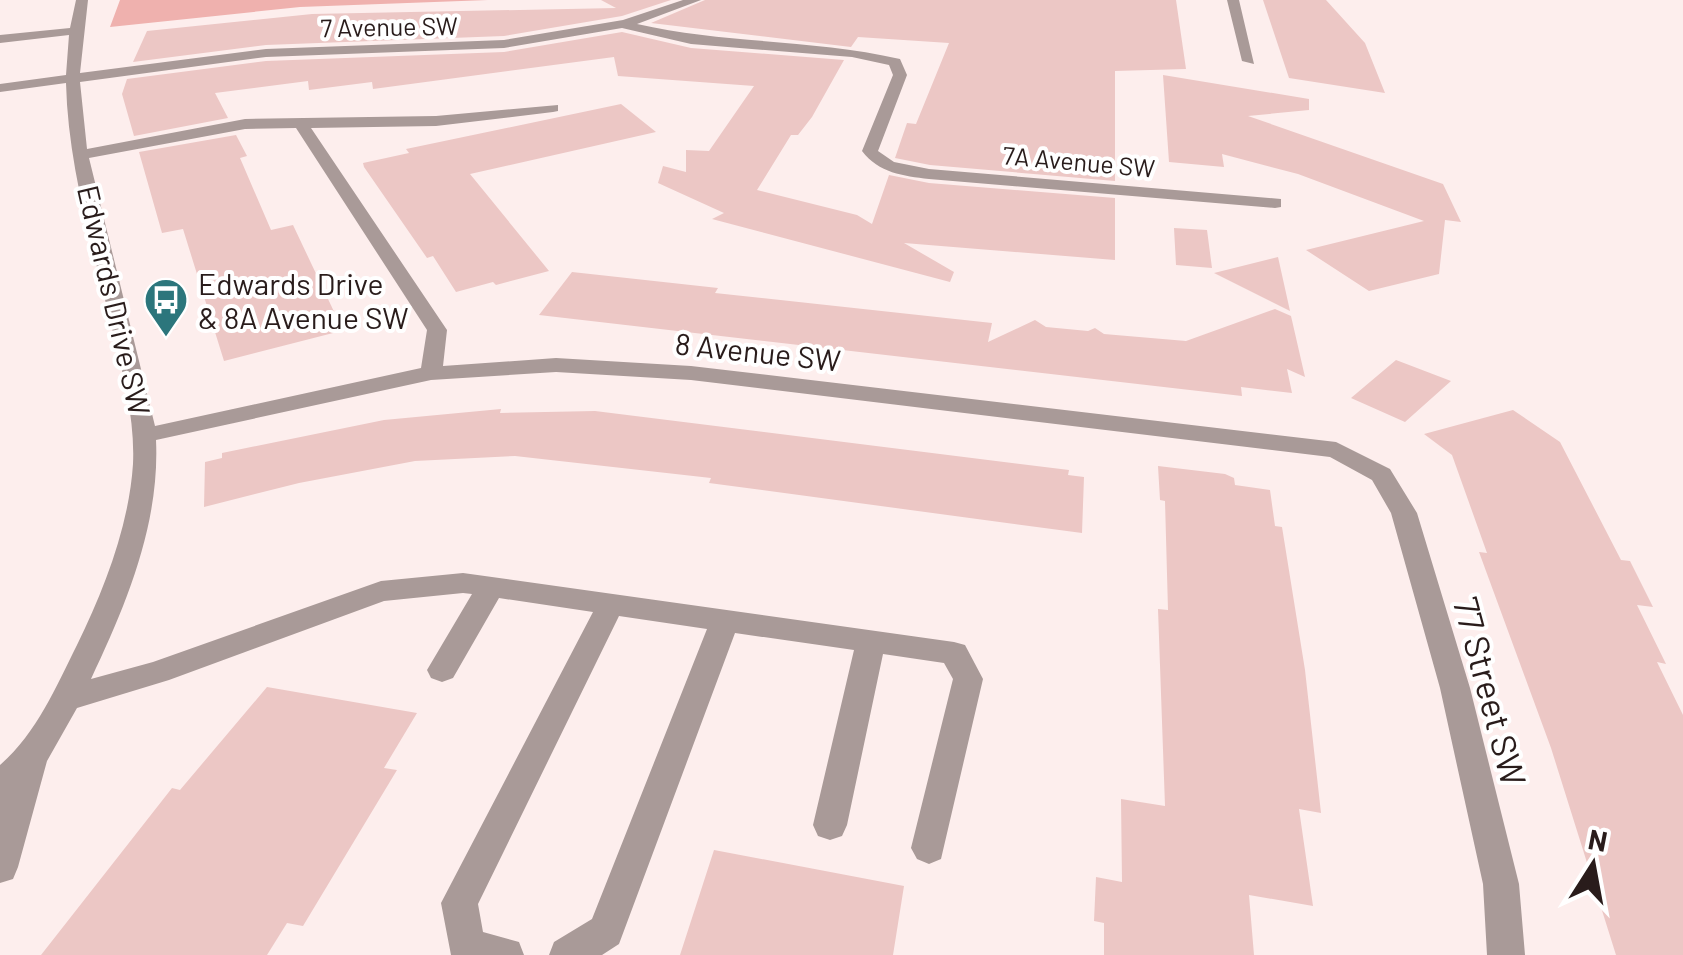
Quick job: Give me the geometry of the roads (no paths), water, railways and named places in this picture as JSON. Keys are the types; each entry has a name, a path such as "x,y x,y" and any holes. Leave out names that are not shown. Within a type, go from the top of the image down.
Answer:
{"street":[{"name":"Edwards Drive SW","path":"0,866 31,758 66,700 108,612 129,552 141,499 146,435 80,155 74,78 75,31 82,0"},
{"path":"622,24 695,0"},
{"path":"1233,0 1248,61"},
{"name":"7 Avenue SW","path":"0,88 266,53 504,44 622,24 691,40 852,53 896,62 900,75 871,144 873,158 880,163"},
{"path":"0,39 75,31"},
{"path":"80,155 244,124 436,120 553,108"},
{"path":"301,124 437,330 431,373"},
{"name":"7A Avenue SW","path":"880,163 930,174 1275,203"},
{"name":"8 Avenue SW","path":"146,435 323,393 431,373 556,365 691,372 1301,444 1336,450 1363,462"},
{"name":"77 Street SW","path":"1363,462 1381,476 1399,501 1440,636 1501,884 1506,955"},
{"path":"66,700 158,672 381,591 463,584 954,652 968,678 929,848"},
{"path":"442,670 491,587"},
{"path":"505,955 468,946 459,903 611,604"},
{"path":"568,955 606,931 725,620"},
{"path":"830,826 871,641"},
{"name":"Edwards Drive SW","path":"0,786 31,758"}],"place":[{"name":"Edwards Drive & 8A Avenue SW","path":"166,338"}]}
